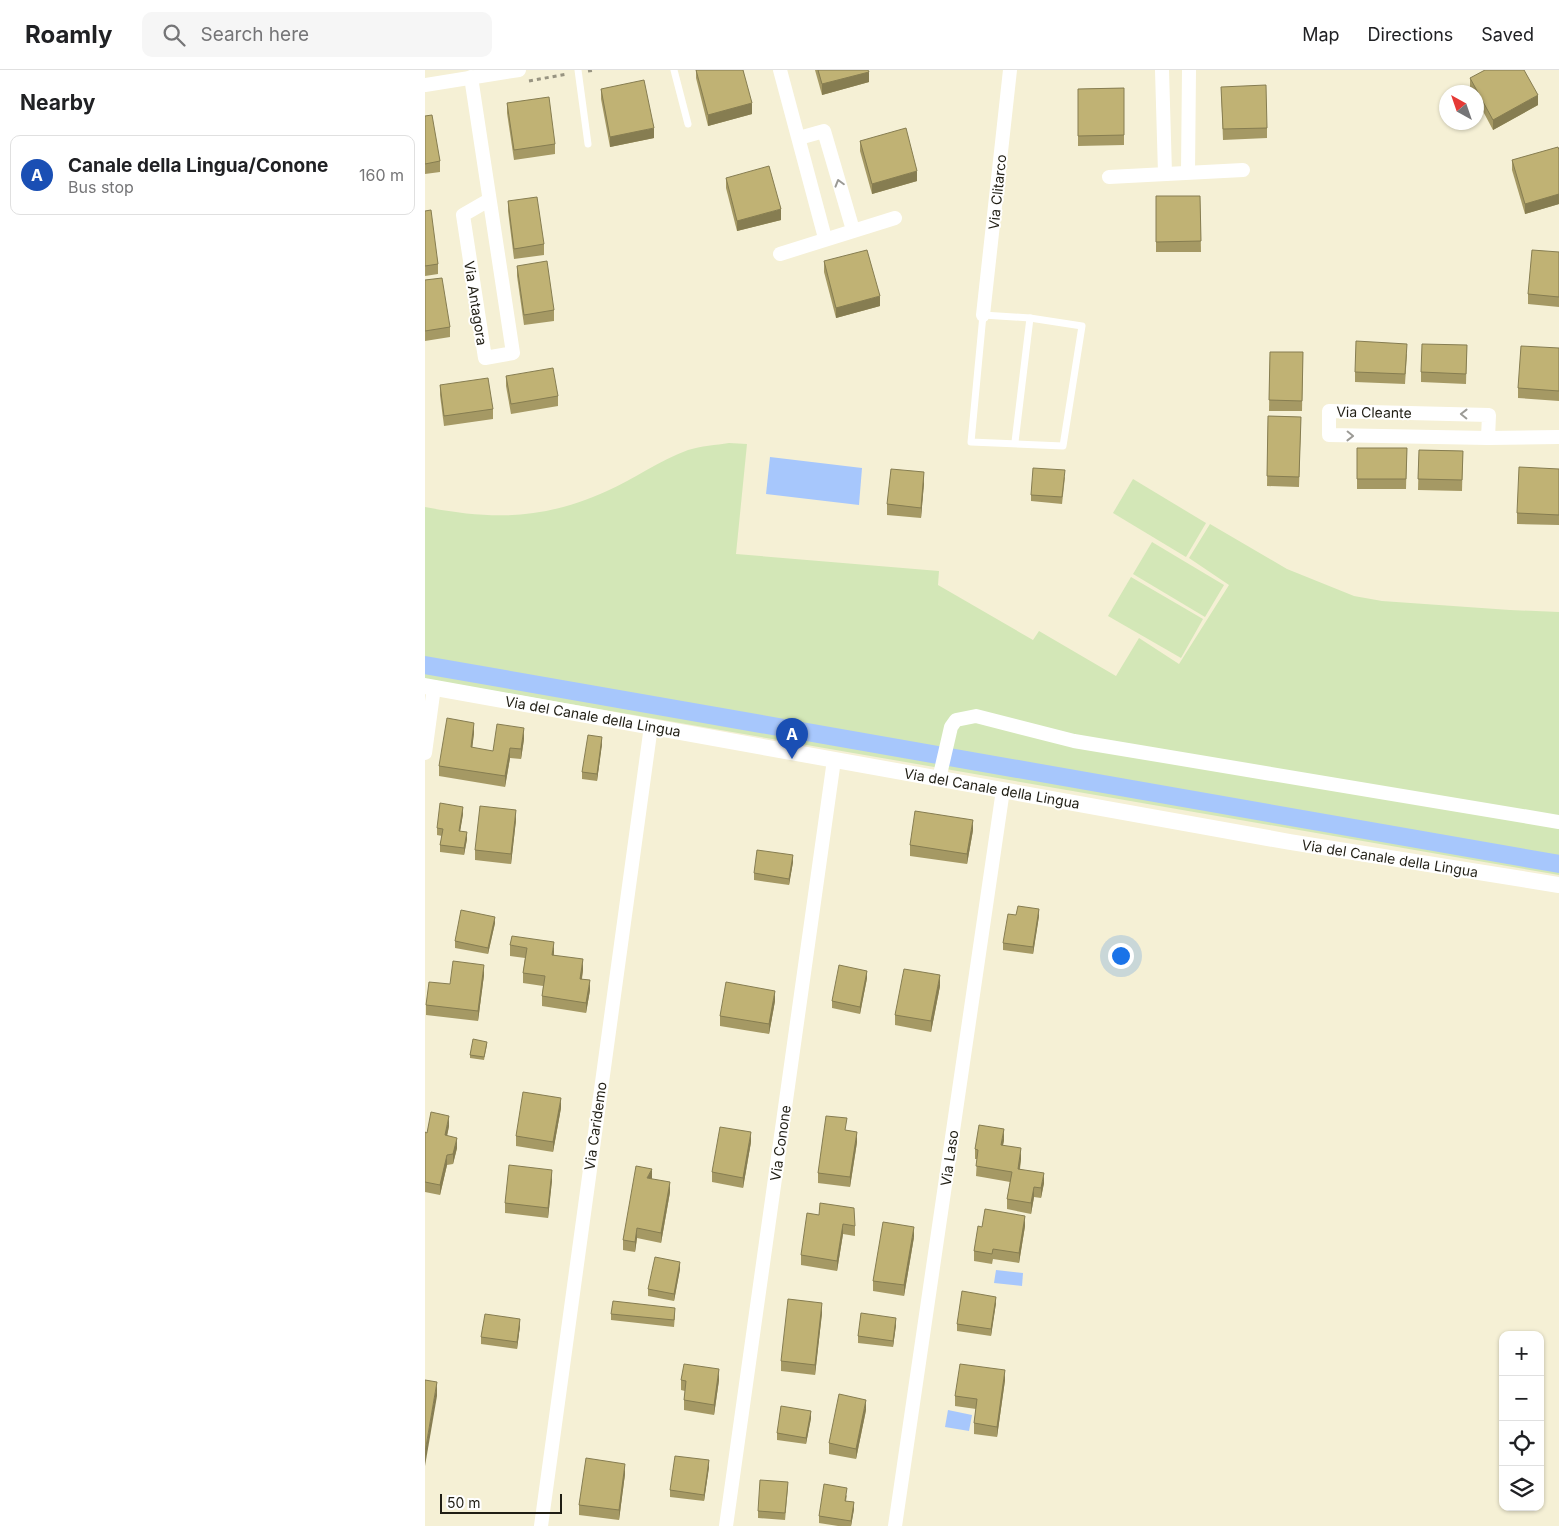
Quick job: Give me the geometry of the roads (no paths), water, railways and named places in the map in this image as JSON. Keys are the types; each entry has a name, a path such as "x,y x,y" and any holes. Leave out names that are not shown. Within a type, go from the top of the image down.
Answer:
{"street":[{"path":"425,85 501,71 519,70"},
{"path":"780,70 825,238"},
{"name":"Via Clitarco","path":"983,315 1010,70"},
{"path":"1162,70 1165,173"},
{"path":"1188,172 1189,70"},
{"name":"Via Antagora","path":"471,77 513,353 485,358 463,215 489,200"},
{"path":"799,138 824,131 853,230"},
{"path":"1109,177 1243,170"},
{"path":"780,254 825,238 895,218"},
{"name":"Via Cleante","path":"1488,438 1489,415 1329,411 1329,435 1488,438 1559,437"},
{"path":"425,753 429,686"},
{"name":"Via del Canale della Lingua","path":"429,686 834,760 941,771 1003,790 1290,842 1559,885"},
{"path":"941,771 947,737 956,720 976,716 1074,741 1559,822"},
{"name":"Via Caridemo","path":"541,1526 651,726"},
{"name":"Via Conone","path":"726,1526 834,760"},
{"name":"Via Laso","path":"895,1526 1003,790"}],"lane":[{"path":"578,70 588,144"},
{"path":"674,70 688,124"},
{"name":"Via Clitarco","path":"983,315 1029,318 1082,326 1063,446 1015,442 971,442 983,315"},
{"path":"1015,442 1029,318"}],"water":[{"path":"770,457 862,468 859,505 766,494"},
{"path":"996,1270 1023,1273 1022,1286 994,1283"},
{"path":"948,1410 972,1415 969,1431 945,1427"}],"waterway":[{"path":"425,665 1559,864"}],"place":[{"name":"Canale della Lingua/Conone","path":"792,759"}]}
